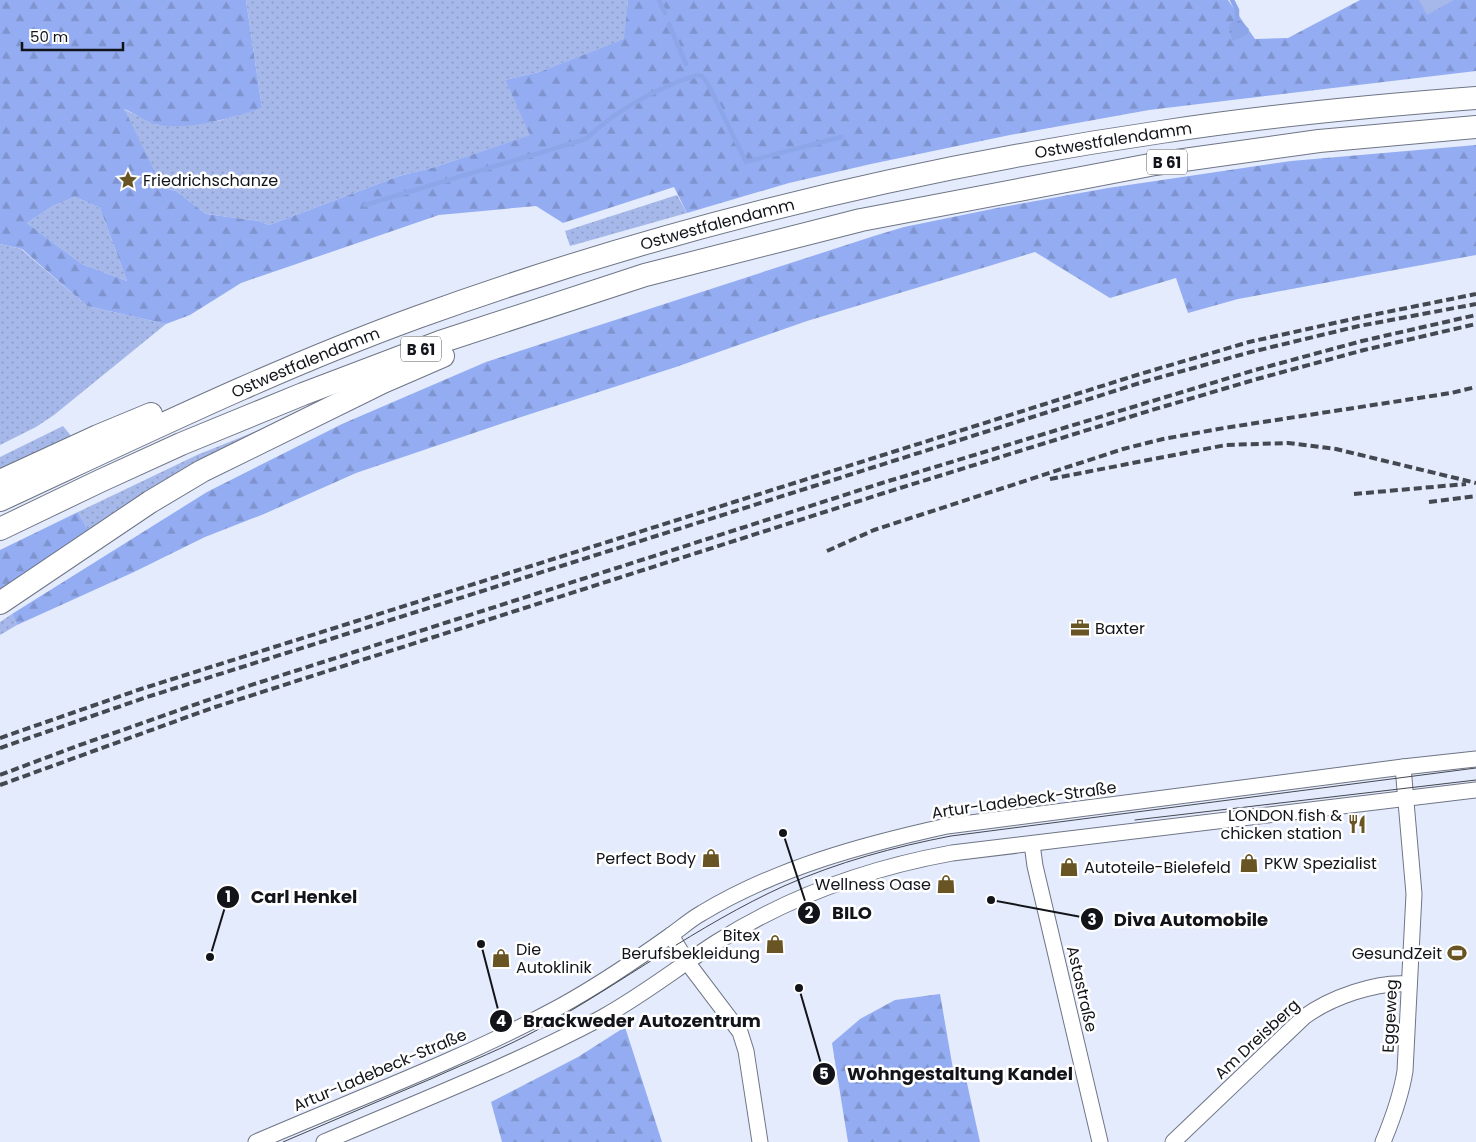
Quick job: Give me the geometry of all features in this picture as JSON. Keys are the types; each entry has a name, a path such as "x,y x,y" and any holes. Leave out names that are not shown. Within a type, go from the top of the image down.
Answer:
{"highway":[{"name":"Ostwestfalendamm","path":"0,500 289,367 416,318 535,277 630,248 793,203 992,160 1159,132 1325,110 1476,98"},
{"name":"Ostwestfalendamm","path":"0,529 181,444 303,394 440,342 645,274 862,220 1155,164 1319,141 1476,127"},
{"name":"B 61","path":"0,603 150,502 202,471 382,382 468,345 547,317 648,286 800,244 862,220"},
{"path":"0,481 98,436 216,387 289,367"}],"street":[{"name":"Artur-Ladebeck-Straße","path":"256,1142 532,1021 592,988 707,910 774,876 820,859 947,826 1476,759"},
{"path":"1403,767 1406,799"},
{"path":"324,1142 464,1083 580,1029 628,1002 716,942 758,919 839,883 922,859 952,853 1476,790"},
{"name":"Eggeweg","path":"1383,1142 1396,1113 1405,1071 1414,894 1406,799"},
{"name":"Astastraße","path":"1032,844 1100,1142"},
{"path":"671,935 687,962 740,1032 746,1051 760,1142"},
{"name":"Am Dreisberg","path":"1173,1142 1304,1017 1316,1008 1334,999 1388,984 1409,984"}],"shaded area":[{"path":"246,0 628,0 625,39 539,72 505,80 531,135 435,167 399,176 269,225 259,221 206,214 176,191 163,188 123,109 158,125 182,125 218,121 262,108"},
{"path":"1419,0 1454,0 1427,15"},
{"path":"677,195 687,213 570,246 565,231"},
{"path":"75,197 100,208 127,281 82,264 27,223 53,206"},
{"path":"0,244 21,249 87,306 166,324 54,415 36,427 0,445"},
{"path":"63,426 72,437 0,471 0,457"},
{"path":"269,426 90,534 78,512 197,455"},
{"path":"12,614 17,625 0,635 0,622"}],"green space":[{"path":"0,0 246,0 262,108 237,116 185,126 155,124 124,109 163,188 176,191 206,214 259,221 269,225 399,176 435,167 530,135 505,80 539,72 624,39 628,0 1228,0 1255,39 1288,38 1360,0 1476,0 1476,71 1149,110 1010,135 789,183 687,213 674,187 563,223 536,206 439,215 241,283 190,315 166,324 87,306 22,249 0,244","holes":["75,197 100,208 127,281 82,264 27,223 53,206"]},
{"path":"1476,145 1476,255 1238,299 1188,313 1176,278 1110,298 1035,252 807,321 676,367 356,473 264,514 205,537 134,572 17,625 12,614 207,492 342,424 486,362 874,236 904,227 1108,188 1291,161"},
{"path":"78,512 90,534 0,597 0,550"},
{"path":"940,994 953,1069 963,1065 980,1142 848,1142 832,1043 860,1019 895,1000"},
{"path":"625,1027 662,1142 502,1142 491,1102 578,1057"}],"water":[{"path":"1237,18 1249,29 1246,35 1233,41 1229,25"}],"waterway":[{"path":"659,0 665,13"},
{"path":"1232,0 1237,10 1237,18"},
{"path":"669,24 686,64"},
{"path":"365,205 586,139 624,109 667,86 697,75 702,76 708,84 746,162 841,137"}],"tram line":[{"path":"283,1142 433,1078 539,1029 752,901 804,877 887,850 951,836 1476,768"},
{"path":"1135,820 1476,780"}],"railway":[{"path":"0,738 141,689 1140,374 1249,342 1476,294"},
{"path":"0,748 144,698 1143,382 1251,352 1359,326 1476,304"},
{"path":"0,775 245,687 882,483 1255,370 1362,341 1476,315"},
{"path":"0,785 212,708 884,493 1257,379 1364,350 1476,324"},
{"path":"827,551 874,530 1123,449 1163,439 1224,428 1451,393 1476,387"},
{"path":"1050,479 1226,445 1288,443 1336,449 1476,483"},
{"path":"1354,494 1466,484"},
{"path":"1429,502 1476,496"}],"place":[{"name":"Friedrichschanze","path":"128,180"},
{"name":"Baxter","path":"1080,628"},
{"name":"LONDON fish & chicken station","path":"1357,824"},
{"name":"BILO","path":"783,833"},
{"name":"Perfect Body","path":"711,858"},
{"name":"PKW Spezialist","path":"1249,863"},
{"name":"Autoteile-Bielefeld","path":"1069,867"},
{"name":"Wellness Oase","path":"946,884"},
{"name":"Diva Automobile","path":"991,900"},
{"name":"Brackweder Autozentrum","path":"481,944"},
{"name":"Bitex Berufsbekleidung","path":"775,944"},
{"name":"GesundZeit","path":"1457,953"},
{"name":"Carl Henkel","path":"210,957"},
{"name":"Die Autoklinik","path":"501,958"},
{"name":"Wohngestaltung Kandel","path":"799,988"}]}
